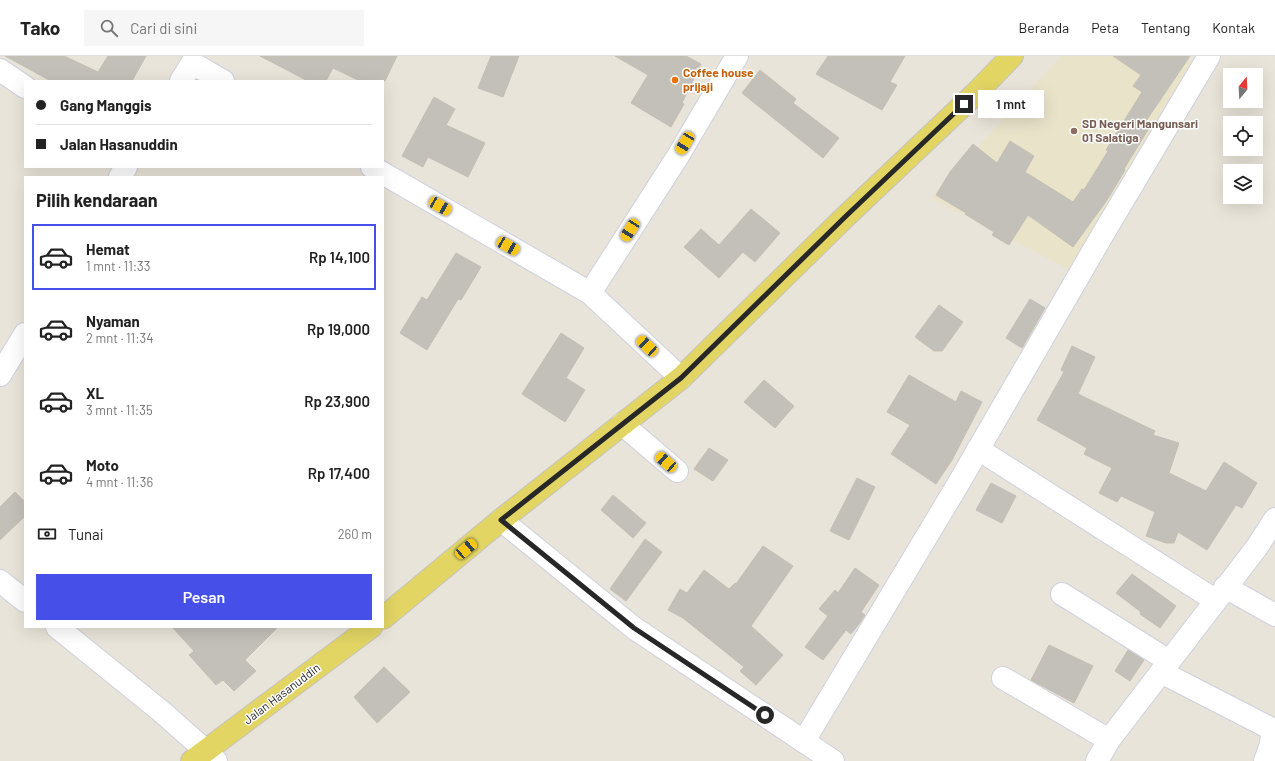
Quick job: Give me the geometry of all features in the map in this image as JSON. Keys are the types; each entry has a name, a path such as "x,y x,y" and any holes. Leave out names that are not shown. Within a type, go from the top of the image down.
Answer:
{"main road":[{"name":"Jalan Hasanuddin","path":"384,617 501,520 681,378 839,222 975,94 1012,56"},
{"name":"Jalan Hasanuddin","path":"205,758 370,628"}],"street":[{"path":"590,293 678,156 737,56"},
{"path":"804,741 1209,56"},
{"path":"188,64 221,80"},
{"path":"0,70 24,86"},
{"path":"374,168 590,293 681,378"},
{"path":"0,375 24,336"},
{"path":"622,424 677,471"},
{"path":"978,449 1220,594 1275,615"},
{"path":"1097,761 1110,740 1165,666 1257,547 1275,519"},
{"path":"501,520 634,628 833,761"},
{"path":"0,581 24,600"},
{"path":"1062,594 1165,666 1270,728 1273,733 1273,739 1265,761"},
{"path":"58,628 162,712 205,758"},
{"path":"1003,678 1110,740"}],"shaded area":[{"name":"SD Negeri Mangunsari 01 Salatiga","path":"1061,56 1185,56 1196,64 1072,271 931,198"}],"building":[{"path":"5,56 64,56 98,72 108,56 146,56 133,80 49,80"},
{"path":"260,56 397,56 385,81 358,80 333,68 327,80 306,80"},
{"path":"491,56 519,56 503,97 478,88"},
{"path":"615,56 686,56 701,64 682,103 684,104 671,127 631,103 648,75"},
{"path":"828,56 905,56 890,82 897,85 882,110 816,74"},
{"path":"1113,56 1190,56 1144,124 1149,128 1107,200 1073,247 1028,215 1009,245 992,235 994,232 936,195 950,172 973,144 997,163 1010,141 1034,156 1025,172 1073,202 1082,189 1084,190 1108,151 1106,150 1142,92 1133,86 1141,75"},
{"path":"760,70 796,99 793,103 839,138 823,158 742,93"},
{"path":"434,97 455,109 446,125 485,143 468,177 428,157 423,167 402,156"},
{"path":"751,209 780,233 755,262 743,252 719,278 684,247 701,229 719,245"},
{"path":"456,253 481,267 461,300 458,299 427,350 400,333 422,297 427,300"},
{"path":"1030,299 1045,308 1022,348 1006,338"},
{"path":"939,305 963,322 942,351 934,351 915,337"},
{"path":"561,333 584,348 566,378 585,390 565,422 522,394"},
{"path":"1072,346 1095,357 1078,394 1155,431 1153,435 1179,443 1169,473 1206,491 1224,462 1257,483 1242,508 1236,505 1207,550 1178,532 1174,543 1166,543 1146,536 1155,512 1121,496 1117,502 1099,493 1112,468 1084,454 1087,448 1037,420 1064,372 1061,370"},
{"path":"909,375 956,402 961,391 982,402 952,460 936,484 891,454 910,425 887,412"},
{"path":"764,380 794,406 775,428 744,402"},
{"path":"709,448 728,460 713,481 694,469"},
{"path":"857,478 875,487 849,540 830,531"},
{"path":"991,483 1016,496 1002,523 976,510"},
{"path":"15,492 24,501 24,517 0,540 0,507"},
{"path":"613,495 646,523 633,538 601,510"},
{"path":"645,539 662,552 626,601 610,589"},
{"path":"763,546 793,566 751,626 783,655 756,685 740,671 744,667 683,618 668,610 680,589 687,593 704,570 729,589 735,583 736,584"},
{"path":"855,568 879,585 861,612 865,615 859,624 851,634 846,630 823,660 805,647 828,616 819,609 835,590 838,593"},
{"path":"1132,574 1176,606 1160,628 1140,614 1141,612 1116,593"},
{"path":"173,628 277,628 245,660 256,671 234,691 223,680 216,685 189,655 194,651"},
{"path":"1049,645 1093,666 1074,703 1031,680"},
{"path":"1128,650 1144,660 1130,681 1115,671"},
{"path":"384,667 410,692 377,723 354,697"}],"place":[{"name":"Coffee house prijaji","path":"675,80"},
{"name":"SD Negeri Mangunsari 01 Salatiga","path":"1074,131"}],"route":[{"path":"765,715 634,628 501,520 681,378 845,217 964,104"}]}
